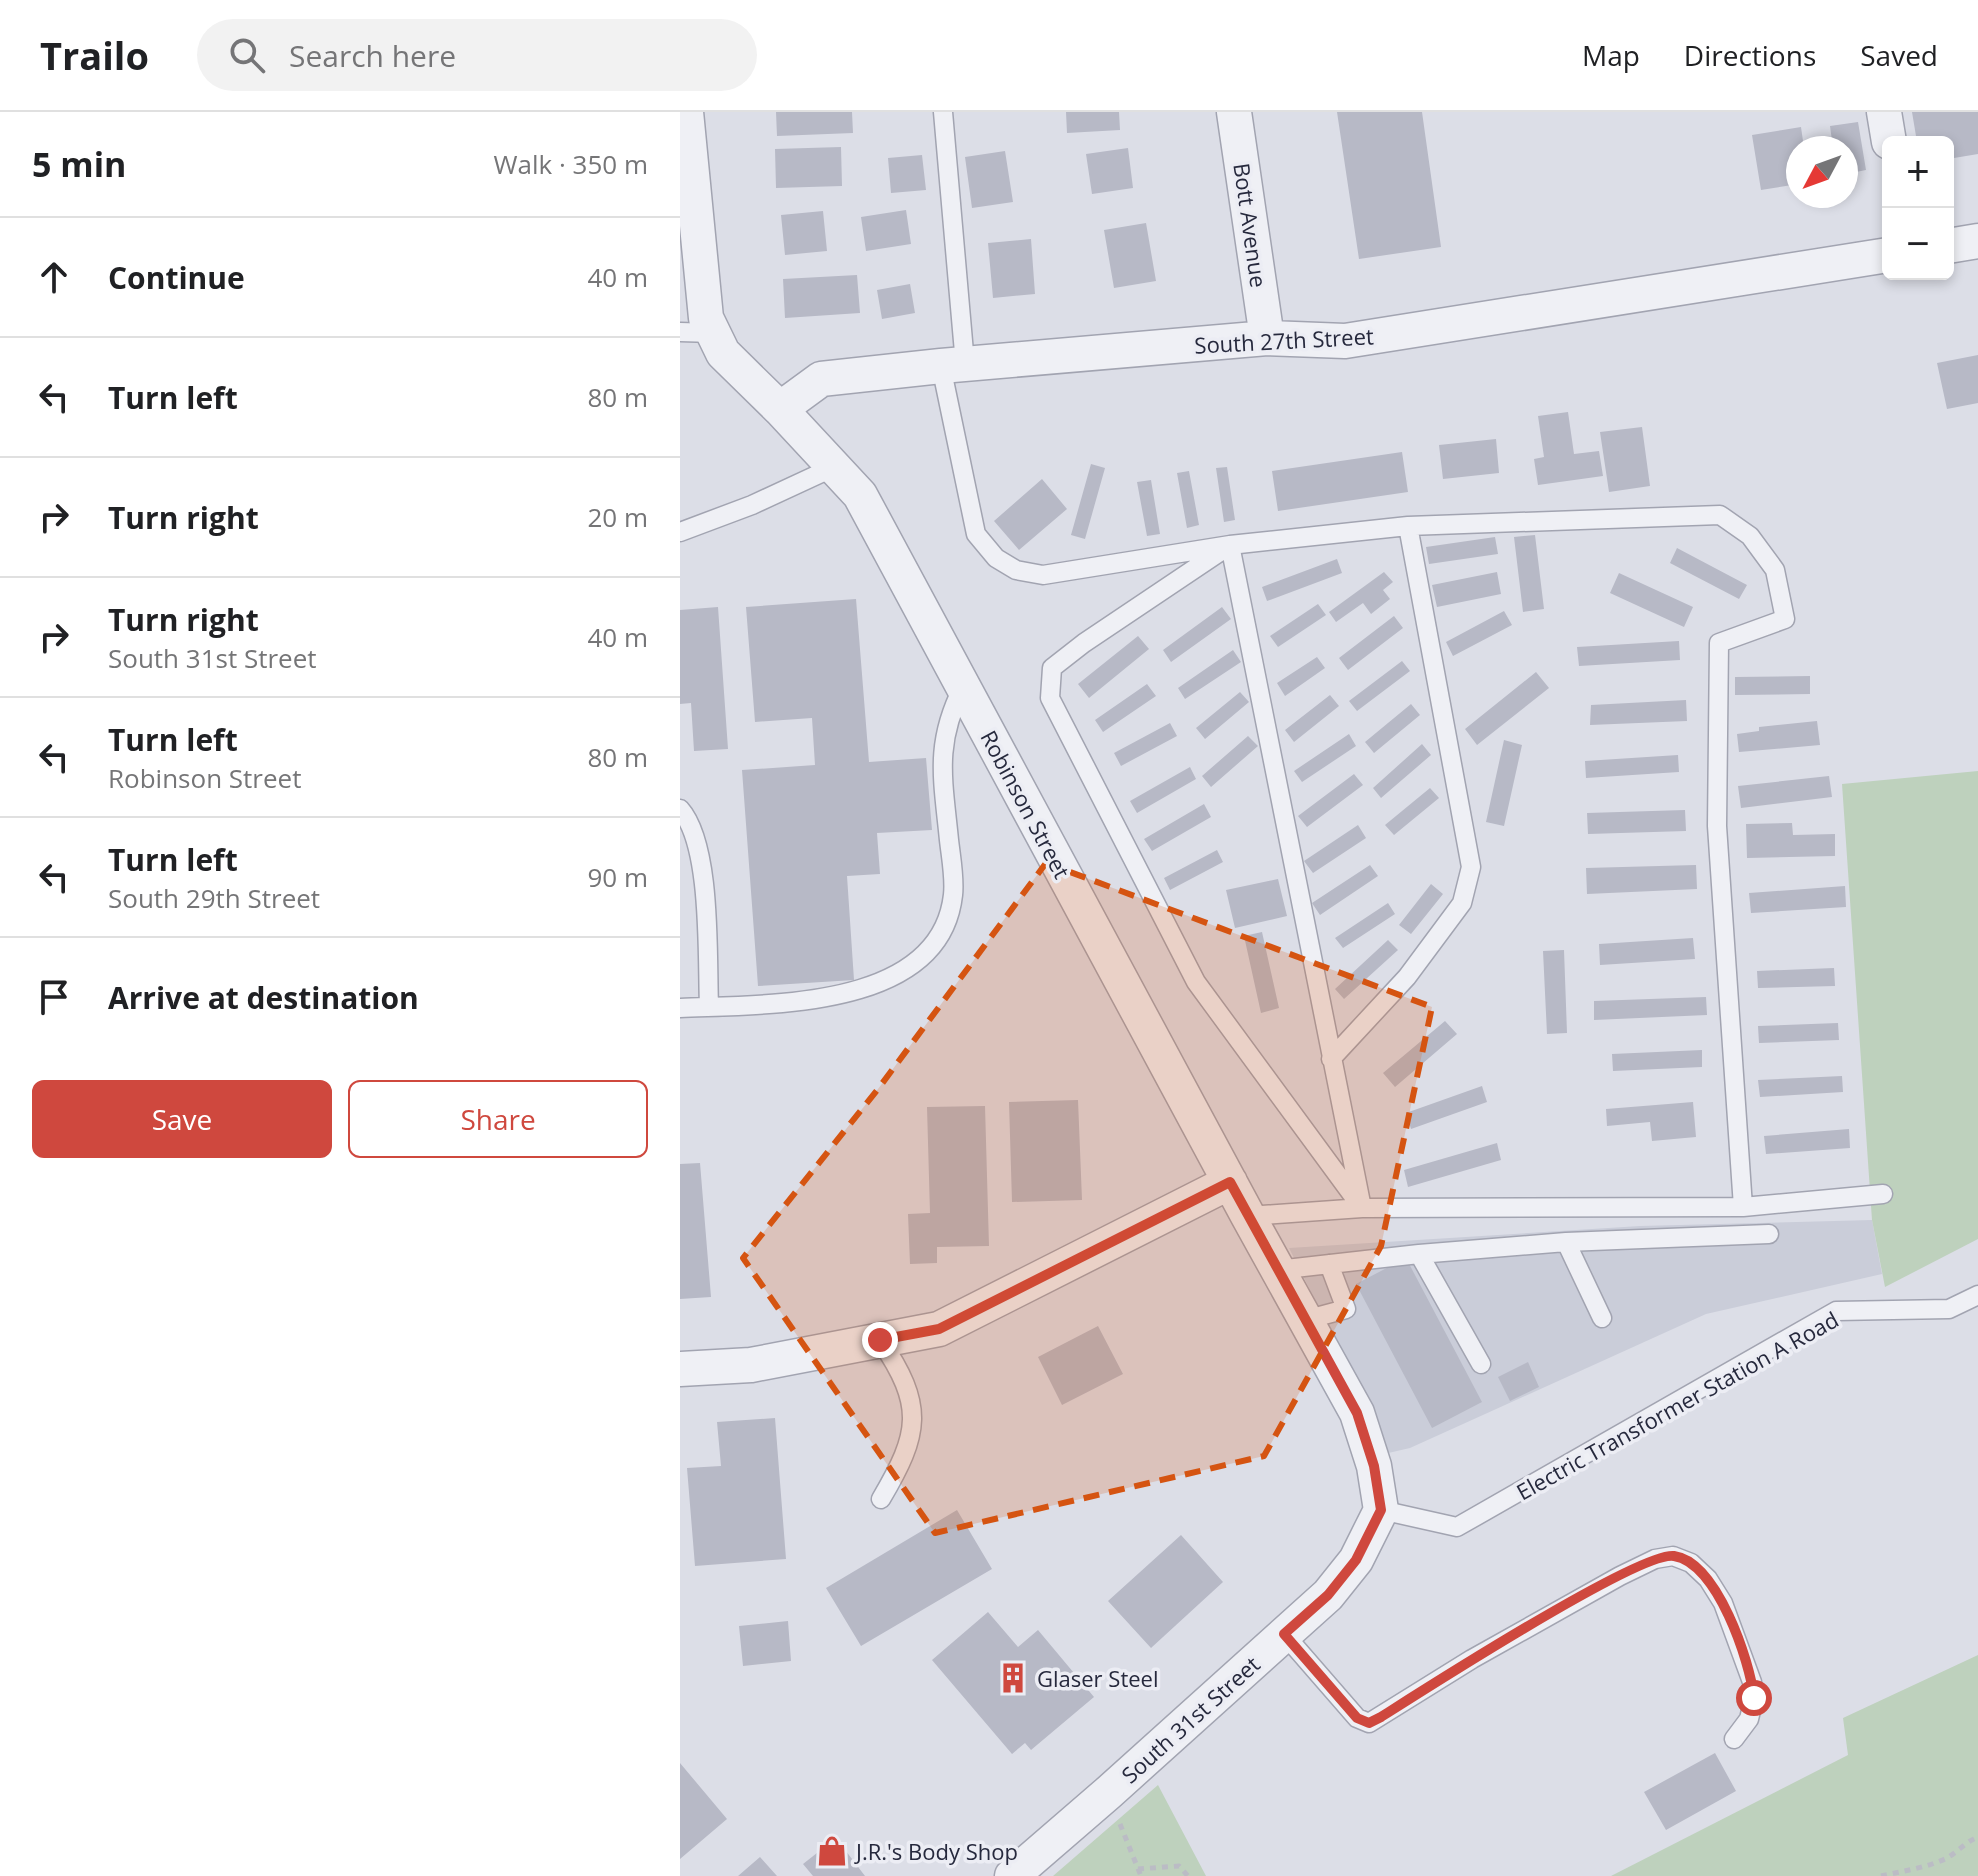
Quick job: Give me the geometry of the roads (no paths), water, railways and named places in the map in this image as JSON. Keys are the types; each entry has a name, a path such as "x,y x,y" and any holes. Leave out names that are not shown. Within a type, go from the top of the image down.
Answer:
{"street":[{"name":"Robinson Street","path":"686,112 706,318 697,332 780,409 860,495 1357,1413 1374,1466 1381,1510"},
{"name":"Bott Avenue","path":"1234,112 1267,338"},
{"path":"1884,112 1888,136"},
{"path":"1954,245 1978,241"},
{"name":"South 27th Street","path":"780,409 821,379 1267,338 1345,341 1882,256"},
{"path":"680,1369 751,1365 939,1329 1230,1182"},
{"name":"South 31st Street","path":"1012,1876 1328,1595 1356,1560 1381,1510"}],"lane":[{"path":"943,112 953,365 976,534 996,558 1016,570 1043,575 1230,545 1408,526 1720,515 1750,536 1775,570 1785,619 1719,643 1717,826 1743,1207"},
{"path":"680,532 752,505 834,467"},
{"path":"1331,1059 1407,977 1444,928 1462,903 1471,867 1408,526"},
{"path":"1230,545 1362,1208"},
{"path":"1230,545 1052,668 1050,698 1196,982 1362,1208"},
{"path":"680,1008 792,1003 855,991 892,977 928,952 945,926 954,894 941,770 950,711 963,687"},
{"path":"680,809 690,820 702,862 709,1007"},
{"path":"1248,1216 1362,1208 1743,1207 1883,1194"},
{"path":"1277,1270 1566,1242 1769,1234"},
{"path":"1566,1242 1602,1318"},
{"path":"1419,1254 1481,1364"},
{"path":"1305,1320 1346,1309 1329,1264"},
{"name":"Electric Transformer Station A Road","path":"1381,1510 1457,1527 1836,1311 1949,1309 1978,1295"},
{"path":"880,1340 900,1369 912,1399 913,1422 904,1459 881,1499"},
{"path":"1284,1634 1357,1718 1369,1723 1472,1659 1620,1576 1655,1559 1673,1556 1691,1563 1708,1579 1723,1603 1752,1682 1754,1698 1749,1719 1734,1739"}],"place":[{"name":"Glaser Steel","path":"1013,1678"},
{"name":"J.R.'s Body Shop","path":"832,1851"}]}
